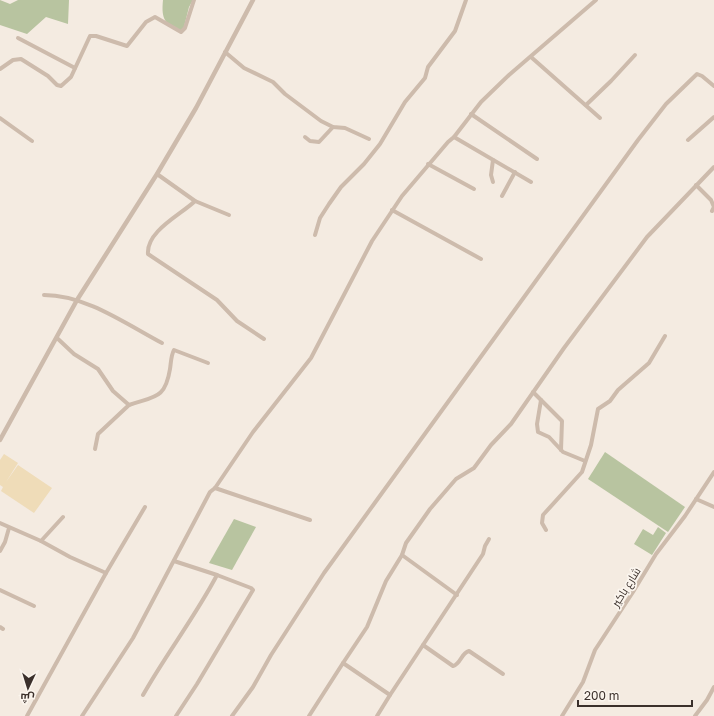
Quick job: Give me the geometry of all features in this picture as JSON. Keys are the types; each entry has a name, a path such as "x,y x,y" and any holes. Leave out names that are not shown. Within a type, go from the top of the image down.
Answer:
{"street":[{"path":"0,69 14,60 21,59 48,76 57,85 61,86 71,77 90,36 96,36 127,46 146,22 155,17 159,18 178,32 183,31 194,0"},
{"path":"0,440 77,300 157,174 196,108 253,0"},
{"path":"315,235 320,218 329,204 341,187 364,164 380,144 405,102 425,78 428,67 455,31 466,0"},
{"path":"82,716 121,659 210,492 215,488 253,432 310,358 372,241 392,210 428,164 454,137 471,114 509,74 531,57 596,0"},
{"path":"18,38 75,68"},
{"path":"225,52 244,68 273,82 285,94 333,127 345,128 369,139"},
{"path":"586,105 635,55"},
{"path":"531,57 600,118"},
{"path":"232,716 254,686 271,655 324,573 589,207 662,110 694,75 700,74 714,86"},
{"path":"471,114 537,159"},
{"path":"688,140 714,117"},
{"path":"0,118 32,141"},
{"path":"305,137 310,141 319,142 333,127"},
{"path":"454,137 531,182"},
{"path":"493,160 491,175 493,182"},
{"path":"428,164 474,189"},
{"path":"309,716 367,627 386,581 402,555 406,543 430,509 456,479 476,466 491,445 517,416 647,237 714,167"},
{"path":"502,196 515,172"},
{"path":"157,174 195,201 229,215"},
{"path":"696,185 711,200 714,207 712,211"},
{"path":"195,201 162,227 150,244 148,254 218,300 237,321 264,339"},
{"path":"392,210 481,259"},
{"path":"44,294 77,300 162,343"},
{"path":"546,530 542,523 543,515 580,475 598,410 610,401 618,390 649,363 665,336"},
{"path":"57,338 74,354 98,369 113,391 129,405"},
{"path":"95,449 98,434 129,405 155,398 164,390 168,380 174,350 208,363"},
{"path":"533,392 562,421 561,450"},
{"path":"541,400 538,416 538,432 548,437 561,450 585,461"},
{"name":"شارع باكير","path":"562,716 584,682 595,650 656,554 697,500 714,472"},
{"path":"215,488 310,520"},
{"path":"697,500 714,507"},
{"path":"27,716 106,573 145,507"},
{"path":"41,540 63,517"},
{"path":"0,523 41,540 70,557 106,573"},
{"path":"0,551 6,542 9,528"},
{"path":"377,716 483,554 489,539"},
{"path":"402,555 457,595"},
{"path":"174,561 217,575 253,590 197,684 176,716"},
{"path":"143,694 163,659 190,622 217,575"},
{"path":"0,590 34,606"},
{"path":"423,645 453,666 457,664 465,652 469,651 503,674"},
{"path":"343,663 390,695"},
{"path":"695,716 707,700 714,687"}],"green space":[{"path":"0,0 10,4 18,0 69,0 68,24 46,17 27,34 0,25"},
{"path":"163,0 193,0 189,7 183,31 168,24 166,21 163,12"},
{"path":"605,452 685,507 668,532 588,479"},
{"path":"234,519 256,527 232,570 209,563"},
{"path":"658,527 666,533 652,555 634,544 643,529 653,535"}],"sand":[{"path":"4,454 18,463 6,482 18,465 52,488 34,513 1,491 3,487 0,485 0,460"}]}
